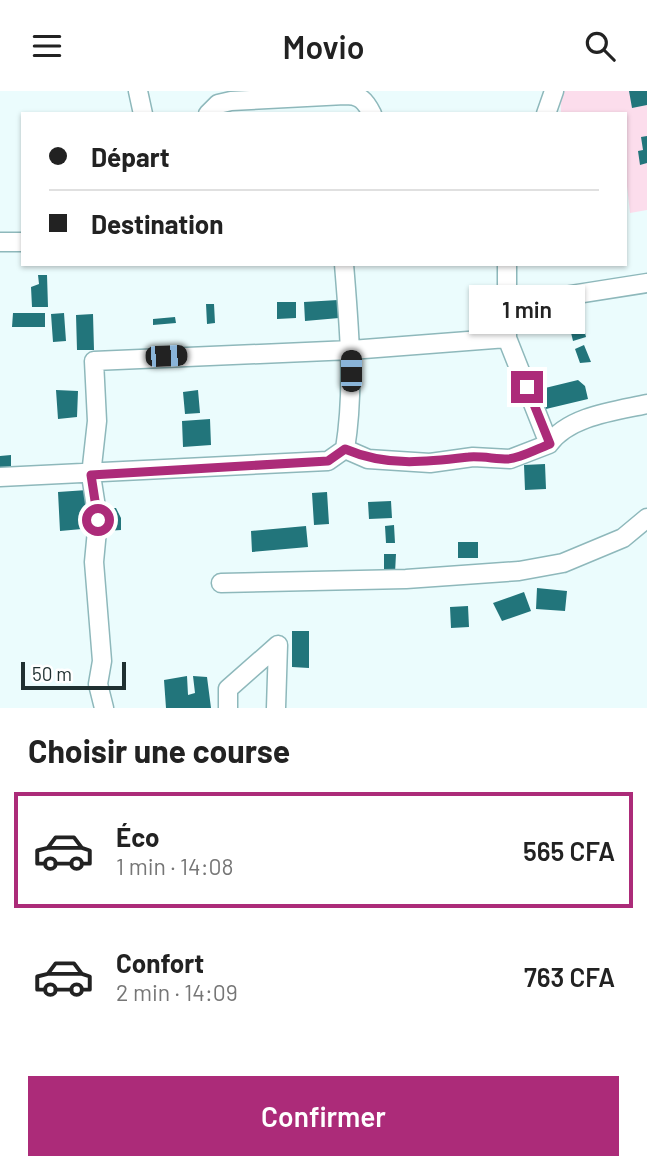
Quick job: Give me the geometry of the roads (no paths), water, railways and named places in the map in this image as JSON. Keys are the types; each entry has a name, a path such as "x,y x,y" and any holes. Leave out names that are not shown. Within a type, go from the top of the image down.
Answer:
{"street":[{"path":"138,91 143,112"},
{"path":"547,112 554,91"},
{"path":"210,112 218,104 231,100 345,95 357,95 367,103 371,112"},
{"path":"0,242 21,242"},
{"path":"0,477 91,475 328,461 345,449 351,412 351,350 344,266"},
{"path":"507,266 507,338 550,444"},
{"path":"507,305 647,283"},
{"path":"104,708 98,684 102,661 94,562 98,520 91,475 97,421 94,361 114,358 351,350 507,338"},
{"path":"345,449 368,459 430,463 473,457 510,459 550,444 559,431 603,415 647,404"},
{"path":"221,583 406,579 519,571 564,563 623,538 647,518"},
{"path":"228,708 228,689 278,645 276,708"}]}
